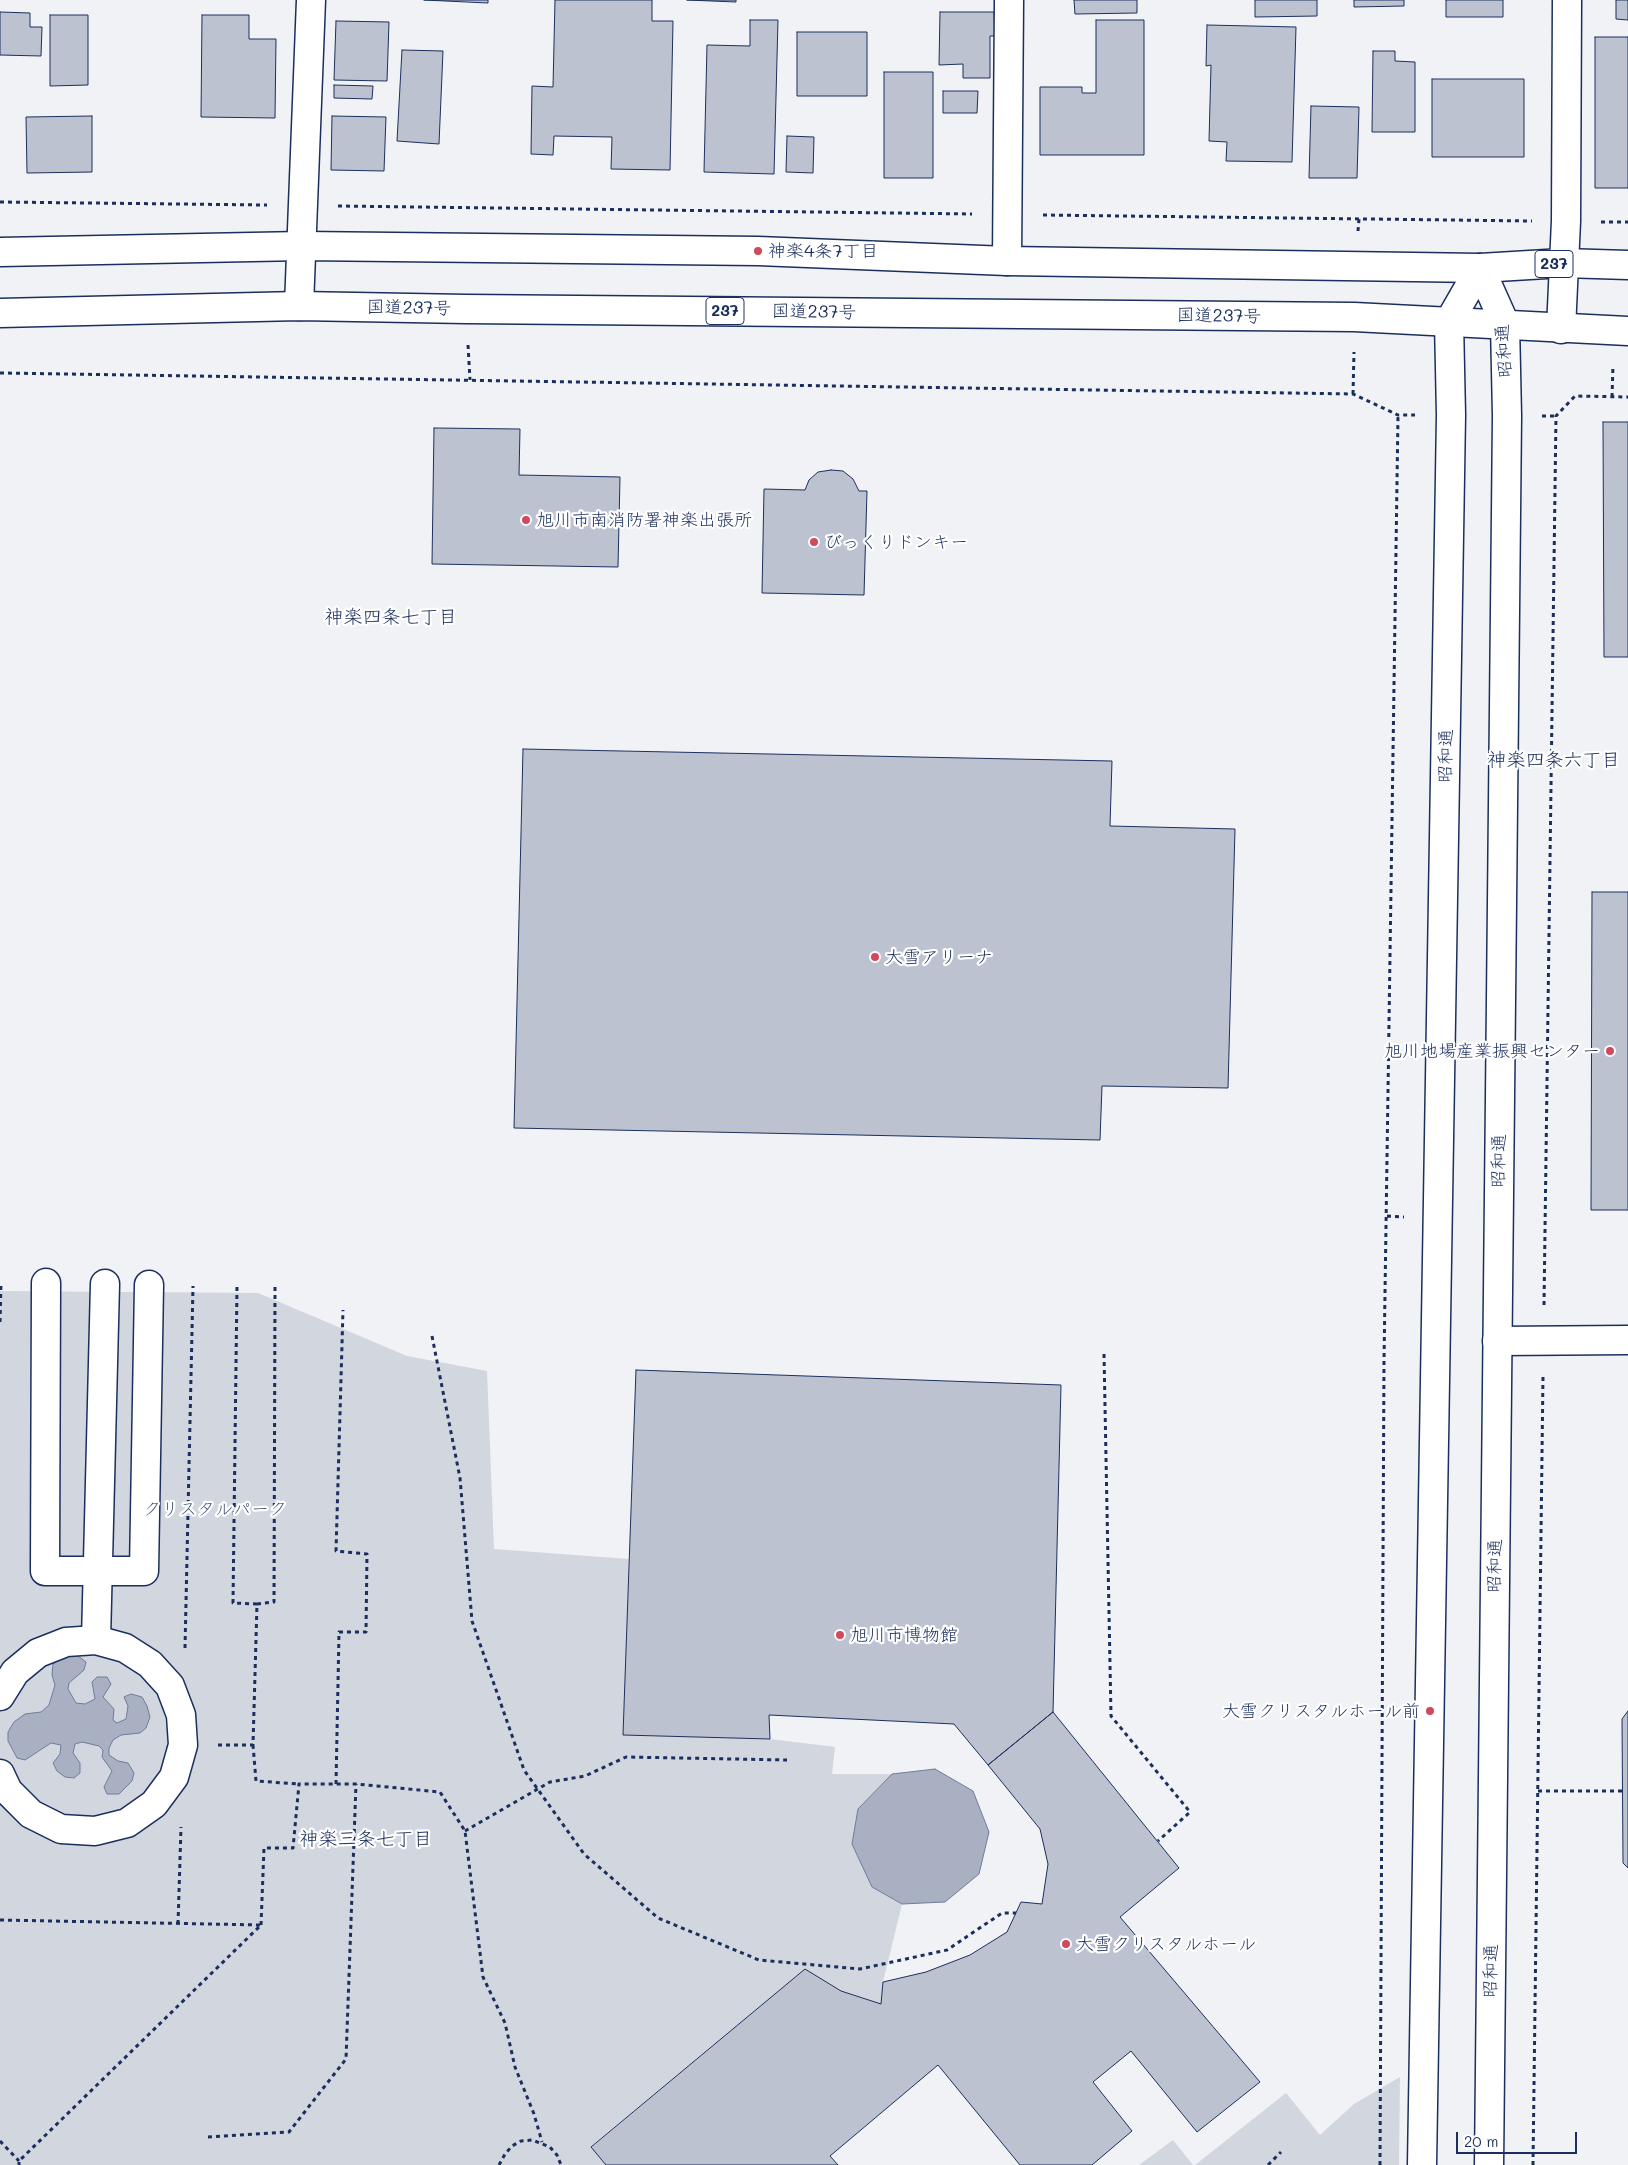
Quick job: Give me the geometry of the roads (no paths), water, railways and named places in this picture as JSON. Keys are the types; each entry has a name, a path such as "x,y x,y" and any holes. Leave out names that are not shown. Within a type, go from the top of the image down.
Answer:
{"main road":[{"path":"300,306 312,0"},
{"path":"1007,261 1010,0"},
{"path":"1562,329 1566,221 1567,0"},
{"name":"237","path":"0,252 302,246 758,251 1007,261 1480,268 1563,263 1628,265"},
{"path":"1449,322 1480,268"},
{"name":"昭和通","path":"1480,268 1505,324 1507,416 1489,2165"},
{"name":"国道237号","path":"0,313 300,306 1354,318 1628,331"},
{"name":"昭和通","path":"1422,2165 1452,416 1449,322"},
{"path":"46,1283 45,1571 144,1571 149,1285"},
{"path":"96,1640 105,1284"},
{"path":"1497,1341 1628,1340"},
{"path":"0,1696 15,1672 38,1653 66,1642 96,1640 125,1648 134,1653 150,1664 170,1686 181,1715 183,1745 174,1777 154,1804 127,1823 94,1831 61,1829 31,1814 8,1790 0,1774"}],"water":[{"path":"66,1655 78,1656 86,1662 84,1670 69,1683 68,1689 76,1703 85,1704 95,1699 92,1682 97,1677 107,1677 111,1684 103,1697 114,1709 113,1720 117,1723 126,1719 128,1706 124,1697 131,1694 142,1697 147,1706 150,1717 146,1728 140,1733 121,1735 113,1740 109,1748 109,1755 118,1761 128,1763 134,1773 132,1781 119,1794 107,1794 104,1787 112,1771 102,1757 103,1750 99,1746 82,1742 75,1744 73,1753 80,1763 80,1773 74,1778 65,1777 57,1771 53,1763 60,1754 61,1745 51,1743 25,1760 17,1758 8,1741 8,1732 14,1722 25,1714 41,1712 49,1705 55,1685 52,1675 53,1664"},
{"path":"935,1769 973,1791 989,1832 979,1874 945,1902 902,1904 872,1887 852,1844 858,1809 892,1774"}],"place":[{"name":"神楽4条7丁目","path":"758,251"},
{"name":"旭川市南消防署神楽出張所","path":"526,520"},
{"name":"びっくりドンキー","path":"814,542"},
{"name":"大雪アリーナ","path":"875,957"},
{"name":"旭川地場産業振興センター","path":"1610,1051"},
{"name":"旭川市博物館","path":"840,1635"},
{"name":"大雪クリスタルホール前","path":"1430,1711"},
{"name":"大雪クリスタルホール","path":"1066,1944"}],"district":[{"name":"神楽四条七丁目","path":"391,617"},
{"name":"神楽四条六丁目","path":"1554,760"},
{"name":"神楽三条七丁目","path":"366,1839"}],"park label":[{"name":"クリスタルパーク","path":"215,1509"}]}
